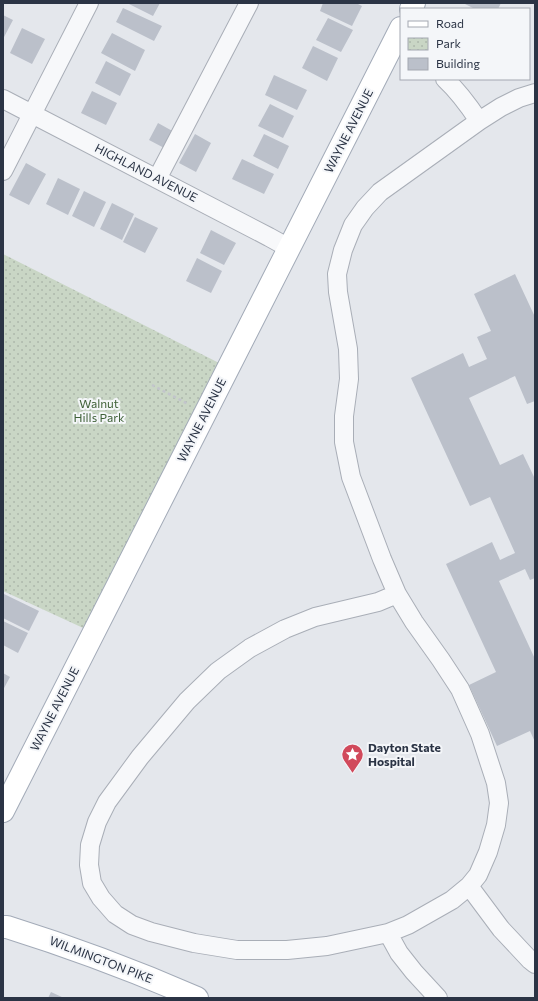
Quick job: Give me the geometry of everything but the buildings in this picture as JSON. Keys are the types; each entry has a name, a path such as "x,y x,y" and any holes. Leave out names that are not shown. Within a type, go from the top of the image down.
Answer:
{"main road":[{"name":"WAYNE AVENUE","path":"3,811 206,413 274,276 398,40"},
{"name":"WILMINGTON PIKE","path":"3,927 66,946 196,998"}],"street":[{"path":"3,171 89,3"},
{"path":"157,179 249,3"},
{"path":"446,80 455,88 474,113 478,121"},
{"path":"397,594 378,602 315,617 286,629 250,648 218,671 187,701 140,757 107,802 97,822 90,845 89,865 92,883 101,898 115,914 132,924 151,932 194,943 238,950 287,950 327,946 388,933 408,925 452,900 469,886 478,875 488,852 496,825 498,803 496,783 480,734 460,689 414,622 397,594 351,477 344,442 344,416 349,379 348,349 338,292 337,274 343,250 353,225 365,208 380,192 478,121 519,98 535,93"},
{"name":"HIGHLAND AVENUE","path":"3,99 289,248"},
{"path":"469,886 501,929 535,964"},
{"path":"388,933 399,953 438,998"}],"path":[{"path":"152,385 206,413"}],"green space":[{"name":"Walnut Hills Park","path":"3,254 229,368 94,633 3,591"}],"place":[{"name":"Dayton State Hospital","path":"353,774"}]}
